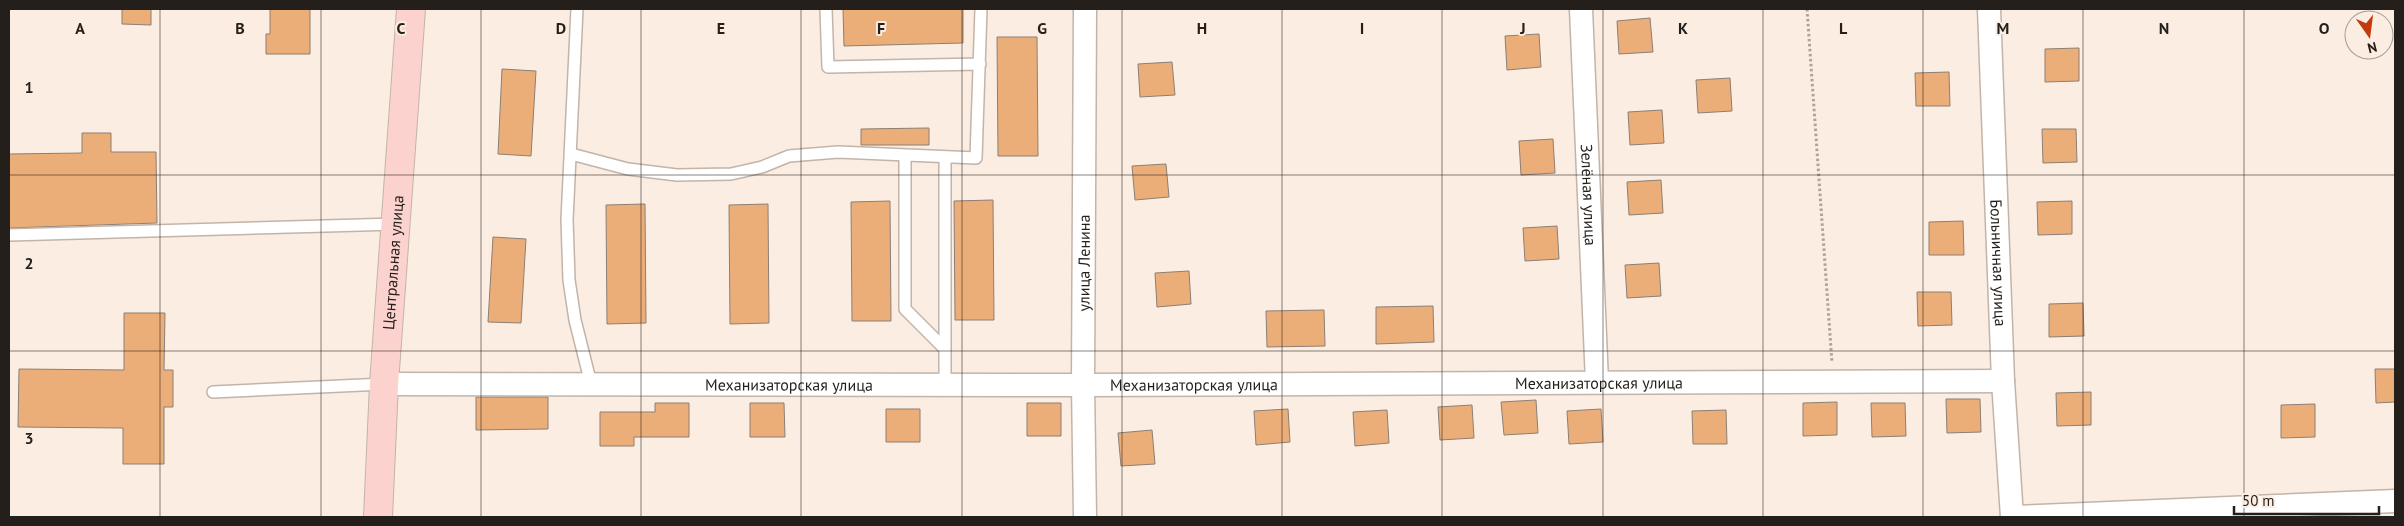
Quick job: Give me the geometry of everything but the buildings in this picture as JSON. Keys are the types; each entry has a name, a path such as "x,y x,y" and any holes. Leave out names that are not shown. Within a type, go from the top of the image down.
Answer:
{"street":[{"name":"Центральная улица","path":"378,517 384,384 411,9"},
{"name":"улица Ленина","path":"1085,517 1086,9"},
{"name":"Зелёная улица","path":"1581,9 1597,382"},
{"name":"Больничная улица","path":"1990,9 2003,381 2014,517"},
{"name":"Механизаторская улица","path":"384,384 1084,385 2003,381"},
{"path":"2014,517 2395,501"}],"lane":[{"path":"578,9 567,220 569,280 575,320 591,384"},
{"path":"826,9 828,67 980,64"},
{"path":"570,154 628,169 677,175 731,174 762,168 789,156 838,152 976,158 981,9"},
{"path":"905,155 905,309 944,348"},
{"path":"944,384 946,157"},
{"path":"9,235 396,224"},
{"path":"213,392 384,384"}],"path":[{"path":"1807,9 1833,381"}]}
